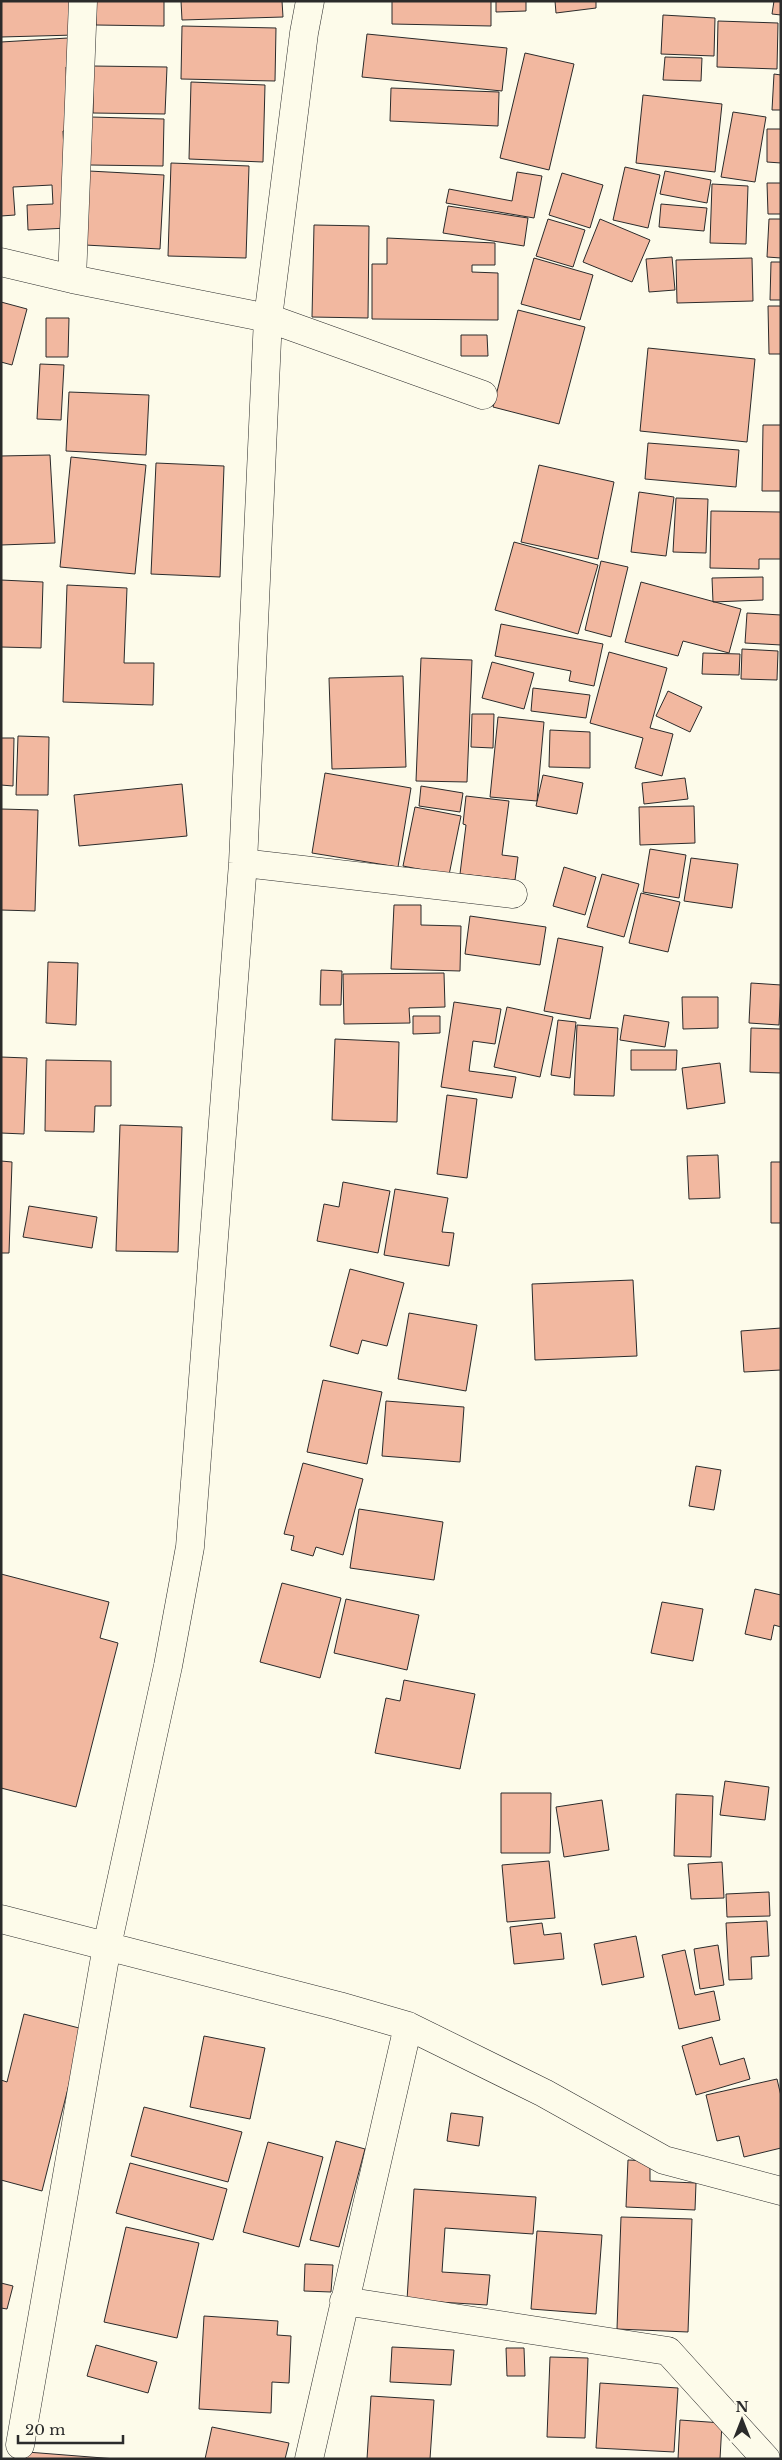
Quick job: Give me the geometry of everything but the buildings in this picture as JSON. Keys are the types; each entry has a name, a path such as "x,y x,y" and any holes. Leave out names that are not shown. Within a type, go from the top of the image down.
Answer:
{"street":[{"path":"72,279 83,1"},
{"path":"20,2445 106,1946 168,1666 190,1547 243,863 268,318 304,33 310,1"},
{"path":"1,262 72,279 268,318 483,395"},
{"path":"243,863 513,894"},
{"path":"1,1919 339,2006 408,2026 544,2093 664,2160 781,2191"},
{"path":"309,2459 408,2026"},
{"path":"344,2301 668,2351 766,2459"}]}
